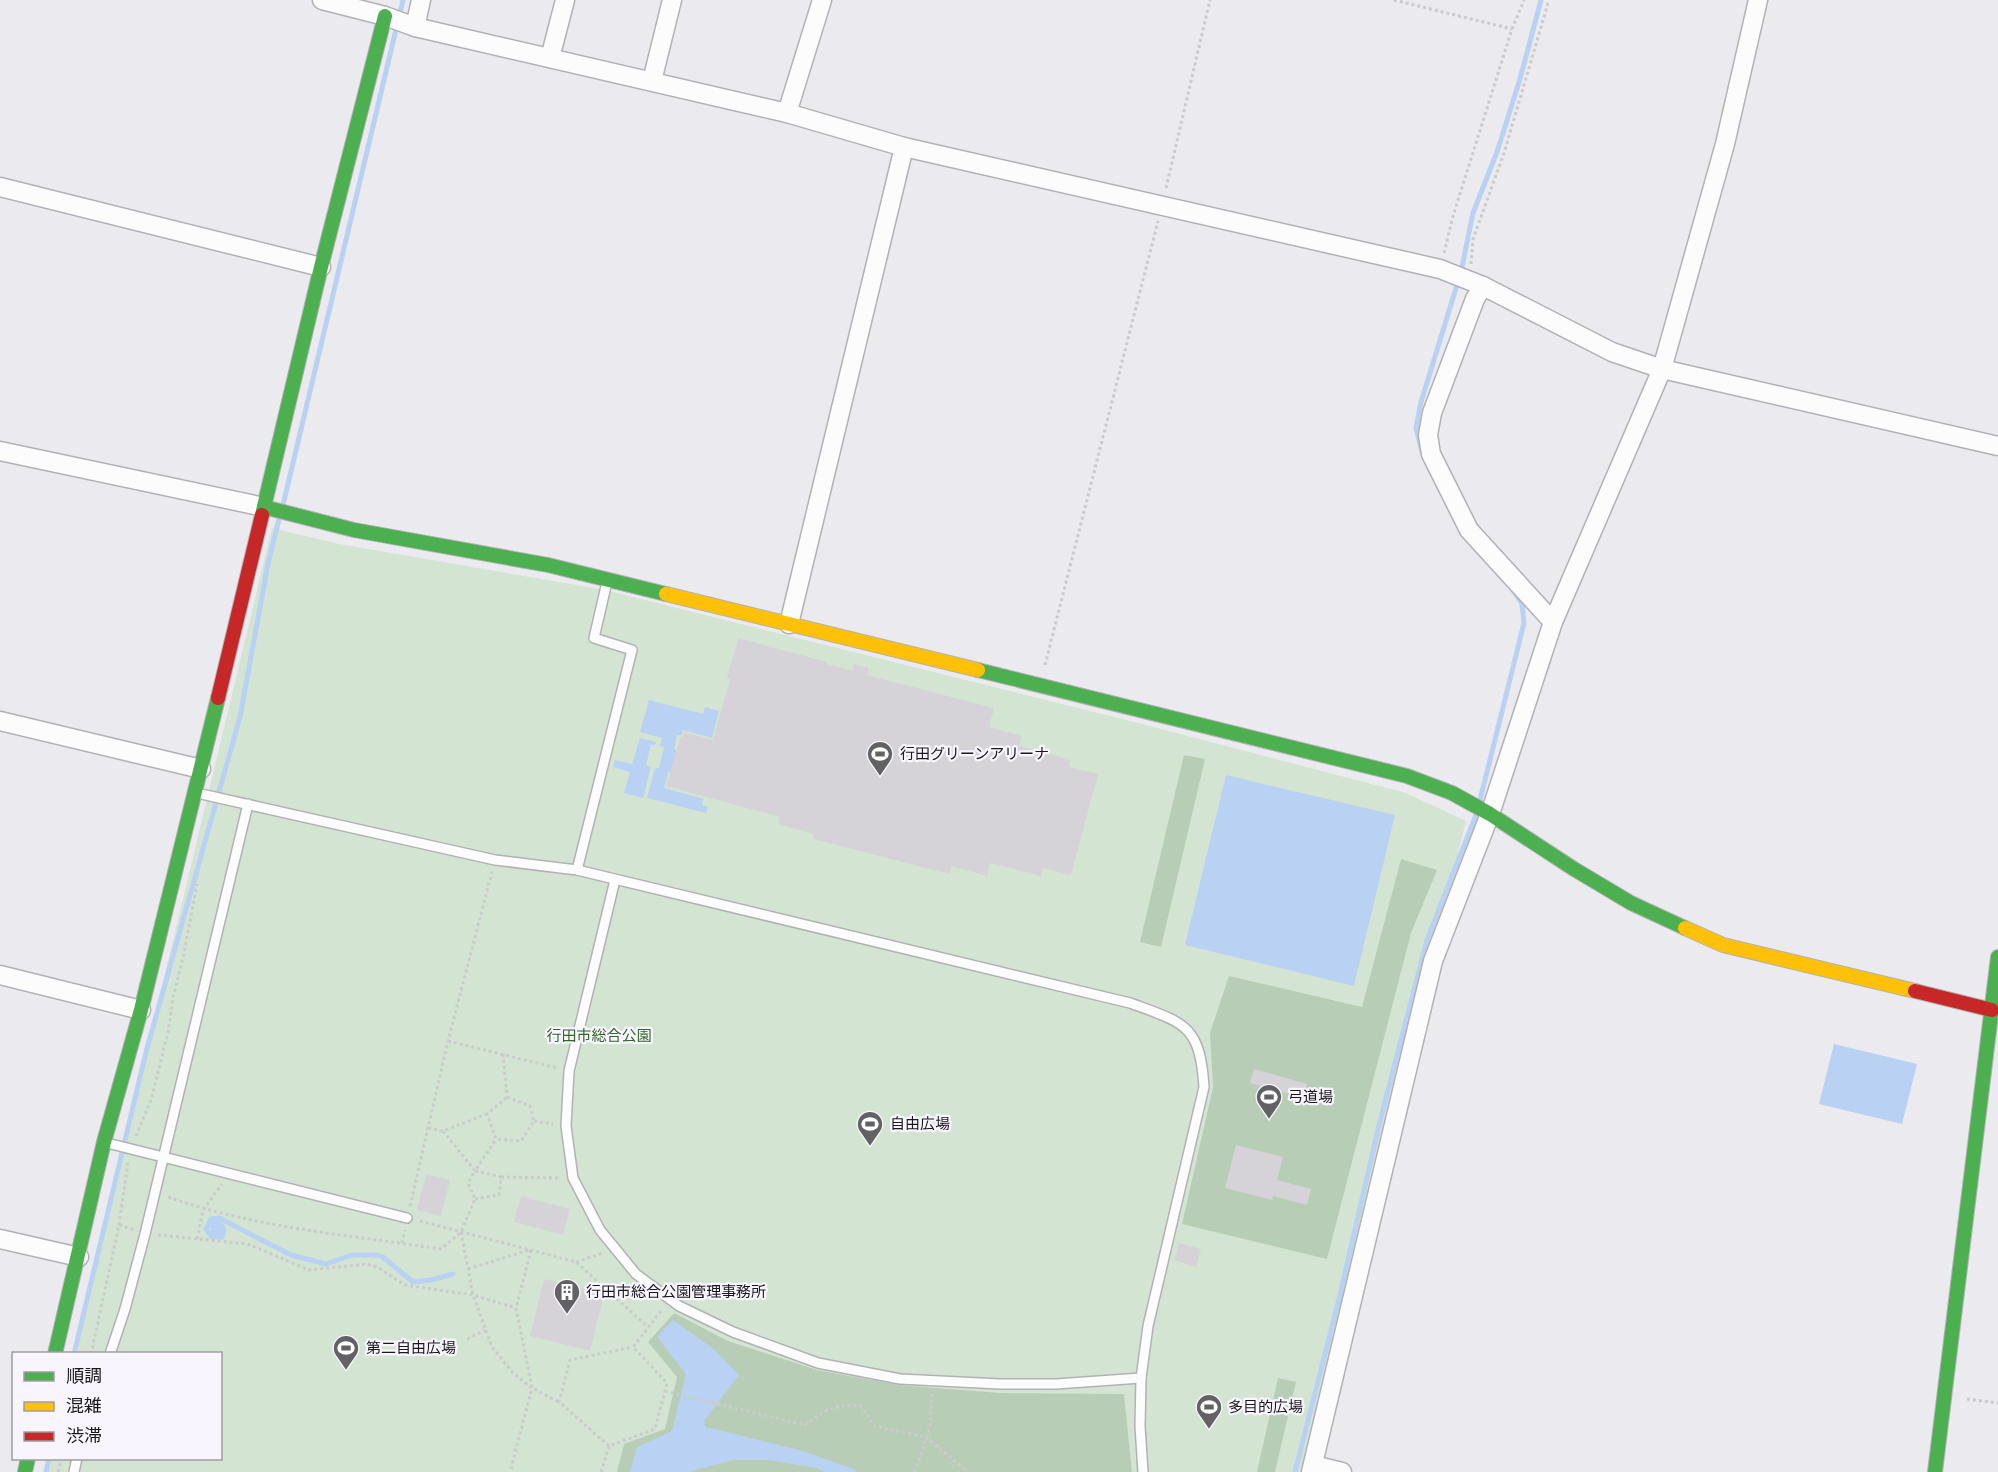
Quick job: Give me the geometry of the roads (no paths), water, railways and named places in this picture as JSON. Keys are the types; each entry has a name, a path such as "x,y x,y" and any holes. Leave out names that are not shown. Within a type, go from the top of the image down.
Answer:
{"street":[{"path":"322,0 385,16 415,27 787,112 904,147 1440,269 1476,283 1612,352 1662,369 1998,446"},
{"path":"415,27 421,0"},
{"path":"550,58 565,0"},
{"path":"652,81 672,0"},
{"path":"787,112 822,0"},
{"path":"1342,1472 1312,1468 1433,960 1490,814 1553,622 1662,369 1725,144 1758,0"},
{"path":"55,1352 104,1142 141,1010 321,267 385,16"},
{"path":"789,624 904,147"},
{"path":"0,188 321,267"},
{"path":"1476,283 1475,299 1432,413 1428,435 1431,454 1469,530 1553,622"},
{"path":"0,451 264,507 354,530 548,565 1407,776 1452,793 1490,814 1631,903 1723,945 1992,1010"},
{"path":"0,721 201,769"},
{"path":"1935,1472 1998,957"},
{"path":"0,975 141,1010"},
{"path":"0,1239 79,1257"}],"lane":[{"path":"577,870 632,650 594,638 608,579"},
{"path":"195,792 495,860 577,870 1130,1004 1177,1021 1192,1035 1202,1062 1204,1087 1148,1326 1141,1378 1140,1426 1143,1472"},
{"path":"110,1352 125,1309 145,1234 249,804"},
{"path":"615,880 569,1071 566,1126 573,1178 600,1230 636,1274 680,1306 733,1332 818,1363 900,1378 1000,1384 1056,1384 1141,1378"},
{"path":"104,1142 407,1218"}],"water":[{"path":"649,700 703,714 705,707 719,711 712,738 683,730 682,735 677,735 674,749 677,750 664,788 704,799 702,805 708,807 706,813 647,798 655,768 659,768 664,747 660,746 662,738 640,732"},
{"path":"640,738 656,742 655,745 651,745 646,765 651,767 643,798 624,793 630,772 613,767 615,760 632,764"},
{"path":"1226,775 1395,815 1354,986 1185,945"},
{"path":"1834,1044 1917,1064 1902,1124 1819,1104"},
{"path":"673,1320 715,1350 739,1375 704,1421 706,1427 803,1451 856,1470 855,1472 825,1472 816,1468 769,1460 733,1460 688,1472 630,1472 637,1447 672,1431 686,1374 657,1337"}],"waterway":[{"path":"283,505 403,0"},
{"path":"1422,452 1416,428 1421,402 1461,272 1473,213 1497,152 1541,0"},
{"path":"74,1352 146,1052 240,717 268,564 279,519"},
{"path":"1480,800 1524,623 1522,604 1513,590"},
{"path":"1295,1472 1339,1299 1380,1121 1427,940 1476,815"},
{"path":"216,1228 217,1226 220,1231 218,1233 214,1233 212,1225 216,1222 222,1226 224,1231 222,1237 212,1237 206,1229 211,1219 219,1218 291,1255 326,1264 352,1255 377,1255 383,1257 413,1282 453,1274"},
{"path":"46,1472 49,1460"}],"place":[{"name":"行田グリーンアリーナ","path":"880,777"},
{"name":"弓道場","path":"1269,1120"},
{"name":"自由広場","path":"870,1147"},
{"name":"行田市総合公園管理事務所","path":"567,1315"},
{"name":"第二自由広場","path":"346,1371"},
{"name":"多目的広場","path":"1209,1430"}],"park label":[{"name":"行田市総合公園","path":"599,1036"}]}
